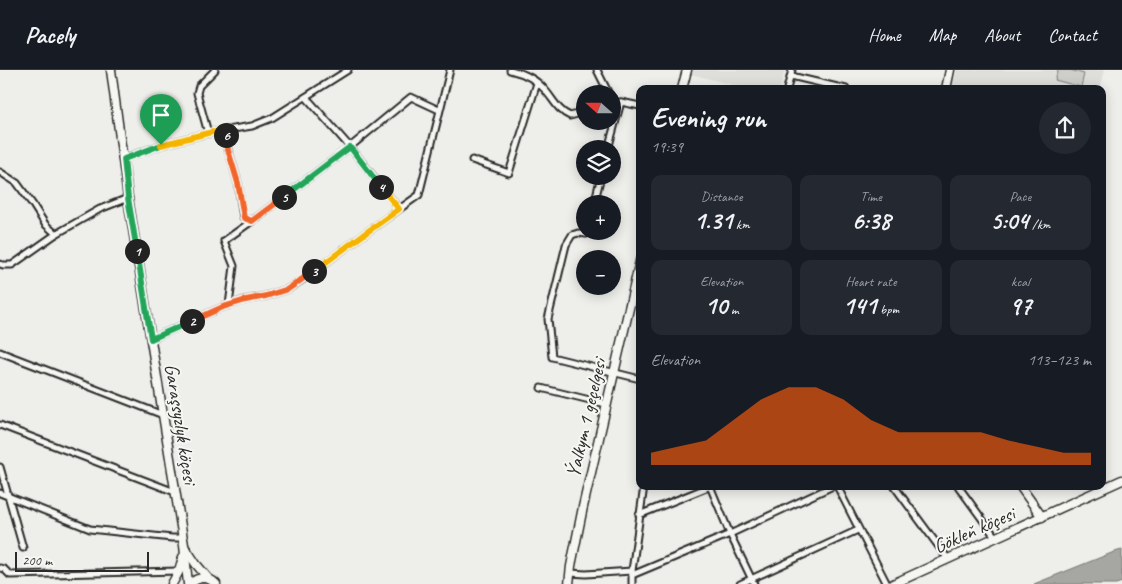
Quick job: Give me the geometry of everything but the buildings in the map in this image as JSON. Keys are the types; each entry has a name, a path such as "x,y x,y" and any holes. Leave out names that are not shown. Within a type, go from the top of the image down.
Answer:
{"street":[{"name":"Garaşsyzlyk köçesi","path":"111,70 128,198 189,584"},
{"path":"208,133 197,93 199,86 215,70"},
{"path":"124,159 161,145 208,133 252,126 272,118 348,70"},
{"path":"151,339 229,305 288,289 419,195 450,70"},
{"path":"510,70 529,76 544,88 565,114 570,116 576,114"},
{"path":"597,70 604,85"},
{"path":"683,85 687,70"},
{"path":"947,85 950,70"},
{"path":"788,85 792,73 832,85"},
{"path":"472,160 509,173 537,83"},
{"path":"306,97 350,147 399,209"},
{"path":"229,305 234,266 224,241 350,147 411,97 439,110"},
{"path":"621,102 636,105"},
{"path":"226,130 228,150 238,183 244,218 252,221"},
{"path":"0,172 17,183 45,224 56,234"},
{"path":"0,264 3,266 12,265 56,234 100,209 128,198"},
{"path":"576,234 572,235 566,244 548,319 552,357 636,379"},
{"name":"Ýalkym 1 geçelgesi","path":"570,584 570,573 583,507 636,278"},
{"path":"0,352 163,415"},
{"path":"542,388 606,404"},
{"path":"0,424 175,492"},
{"path":"0,467 23,548"},
{"name":"Gökleň köçesi","path":"1106,487 1122,480"},
{"path":"632,584 643,490"},
{"path":"639,515 701,490"},
{"path":"713,490 730,534 753,581"},
{"path":"570,573 632,573 730,534 826,490"},
{"path":"837,490 887,584"},
{"path":"897,490 948,559"},
{"path":"961,490 996,538"},
{"path":"1023,490 1042,517"},
{"name":"Gökleň köçesi","path":"893,584 1100,490"},
{"path":"0,493 90,529 172,538 183,541 196,564 213,582"},
{"path":"740,584 753,581 858,530"},
{"path":"172,584 182,561 183,541"},
{"path":"0,568 10,575 179,571"},
{"path":"189,584 198,578 213,582"}],"shaded area":[{"path":"692,70 785,70 781,85 733,85 691,74"},
{"path":"957,70 1105,70 1101,85 953,85"},
{"path":"1058,70 1070,70 1084,74 1081,85 1055,80"},
{"path":"1122,550 1122,582 1116,584 1034,584 1114,552"}],"route":[{"path":"226,130 228,150 238,183 244,218 252,221 350,147 399,209 288,289 223,307 151,339 128,198 124,159 161,145 226,130"}]}
